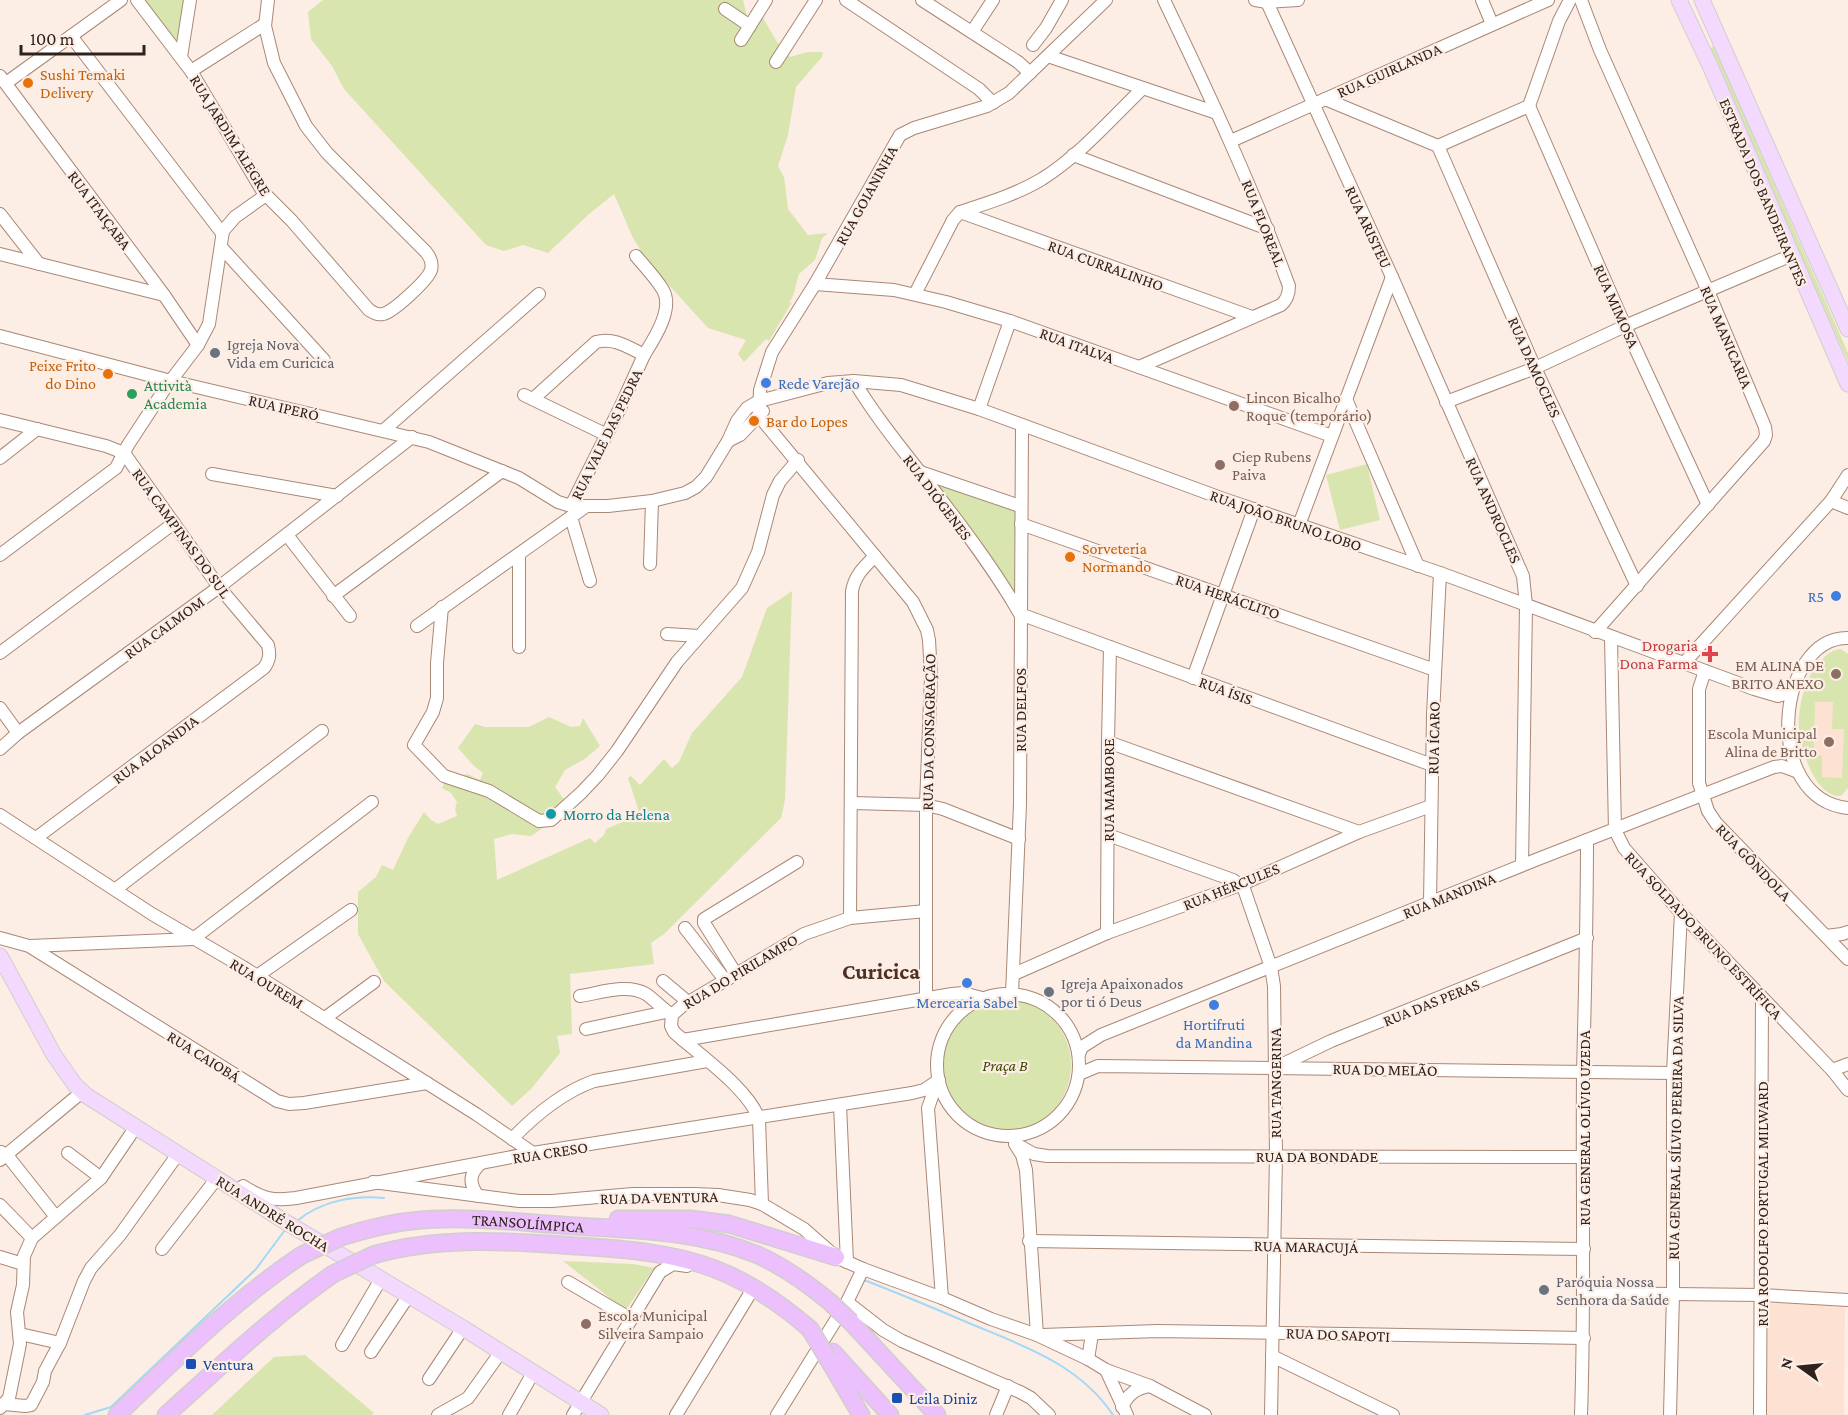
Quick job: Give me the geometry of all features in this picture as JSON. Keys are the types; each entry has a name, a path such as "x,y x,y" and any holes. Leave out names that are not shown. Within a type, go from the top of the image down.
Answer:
{"highway":[{"name":"TRANSOLÍMPICA","path":"117,1415 245,1297 271,1275 302,1255 341,1237 365,1230 413,1220 443,1219 685,1234 717,1241 758,1255 839,1302 851,1322 937,1415"},
{"path":"511,1222 558,1219 690,1219 745,1227 842,1259"},
{"name":"TRANSOLÍMPICA","path":"166,1415 243,1344 294,1301 333,1274 373,1255 416,1245 488,1241 659,1254 694,1262 728,1274 760,1290 805,1325 830,1355 890,1415"},
{"path":"830,1355 861,1415"}],"main road":[{"name":"ESTRADA DOS BANDEIRANTES","path":"1679,0 1711,68 1848,384"},
{"name":"ESTRADA DOS BANDEIRANTES","path":"1702,0 1848,328"},
{"name":"RUA ANDRÉ ROCHA","path":"0,956 54,1055 82,1092 135,1128 300,1231 463,1328 533,1373 577,1409 601,1415"}],"street":[{"path":"3,80 121,0"},
{"name":"RUA JARDIM ALEGRE","path":"136,0 191,71 234,146 266,195 292,221 363,304 373,312 381,314 396,306 425,279 430,271 431,260 426,252 327,153 306,126 276,71 265,24"},
{"path":"180,57 190,0"},
{"path":"191,71 265,24 268,0"},
{"path":"741,40 766,0"},
{"path":"776,63 816,0"},
{"path":"846,0 979,89 993,103"},
{"path":"922,0 1018,62 1029,73"},
{"path":"972,32 993,0"},
{"path":"1033,45 1062,0"},
{"name":"RUA GOIANINHA","path":"759,416 762,381 772,352 900,135 914,128 993,103 1009,93 1106,0"},
{"name":"RUA FLOREAL","path":"1139,368 1281,305 1289,293 1289,286 1268,229 1231,141 1164,0"},
{"path":"1261,1 1298,0"},
{"path":"1482,0 1492,24"},
{"name":"RUA GUIRLANDA","path":"1231,141 1548,0"},
{"path":"1324,99 1438,146 1529,106 1559,21 1570,0"},
{"name":"RUA MANICARIA","path":"1581,0 1600,50 1708,291 1766,428 1764,441 1595,632"},
{"name":"RUA ARISTEU","path":"1261,1 1312,104 1392,278 1299,525"},
{"path":"725,9 750,26"},
{"path":"1046,28 1062,42"},
{"path":"70,36 222,233 234,217 266,195"},
{"path":"1048,56 1217,113"},
{"name":"RUA ITAIÇABA","path":"3,80 164,295 198,345"},
{"path":"915,294 953,220 960,212 1022,189 1042,178 1073,155 1143,88"},
{"name":"RUA MIMOSA","path":"1529,106 1708,505"},
{"name":"RUA DAMOCLES","path":"1438,146 1535,368 1637,586"},
{"path":"1073,155 1268,229"},
{"name":"RUA CURRALINHO","path":"960,212 1252,317"},
{"path":"0,214 39,264"},
{"name":"RUA CAMPINAS DO SUL","path":"222,233 209,324 198,345 171,381 124,453 219,587 268,645 269,656"},
{"path":"221,247 324,360"},
{"path":"0,254 164,295"},
{"path":"1446,402 1535,368 1626,326 1792,255"},
{"path":"636,256 663,290 666,298 665,313 644,355"},
{"name":"RUA ANDROCLES","path":"1392,278 1523,576 1526,605 1522,866"},
{"name":"RUA ITALVA","path":"814,284 894,290 1010,321 1332,436"},
{"path":"384,430 539,294"},
{"path":"979,409 1010,321"},
{"name":"RUA IPERÓ","path":"0,336 171,381 429,442 519,478 571,512"},
{"name":"RUA VALE DAS PEDRA","path":"571,512 608,435 644,355 616,341 606,339 596,342 528,397 608,435"},
{"name":"RUA JOÃO BRUNO LOBO","path":"759,401 828,383 854,381 901,385 979,409 1254,510 1440,573 1771,695 1778,696 1792,692"},
{"name":"RUA DIÓGENES","path":"854,381 875,416 919,471 985,561 1020,614"},
{"path":"728,441 740,435 774,398"},
{"path":"1346,399 1418,566"},
{"path":"417,626 519,554 571,512 585,507 652,501 686,494 706,477 728,441 737,421 747,408 759,401"},
{"name":"RUA DA CONSAGRAÇÃO","path":"759,416 798,460 913,602 927,630 931,676 926,805 926,999"},
{"path":"0,420 106,446 124,453 119,464 110,474 0,555"},
{"name":"RUA DELFOS","path":"1012,993 1019,839 1022,425"},
{"path":"0,458 37,429"},
{"name":"RUA CALMOM","path":"0,749 18,733 219,587 412,438"},
{"path":"442,607 437,663 437,698 433,712 412,749 444,776 489,791 539,821 551,820 581,794 617,751 677,662 742,588 758,552 772,495 780,481 798,460"},
{"path":"333,596 502,471"},
{"path":"919,471 1020,506"},
{"path":"212,474 337,496"},
{"path":"1684,663 1831,501 1848,475"},
{"path":"650,564 652,501"},
{"path":"1831,501 1848,508"},
{"path":"1193,678 1254,510"},
{"path":"571,512 590,581"},
{"path":"0,653 174,523"},
{"name":"RUA HERÁCLITO","path":"1021,524 1435,670"},
{"path":"287,535 350,616"},
{"path":"519,554 519,647"},
{"path":"850,918 852,591 858,573 875,556"},
{"name":"RUA ÍCARO","path":"1430,903 1432,765 1440,573"},
{"name":"RUA ÍSIS","path":"1020,614 1432,765"},
{"path":"667,634 699,636"},
{"path":"1611,637 1615,830"},
{"path":"1848,638 1833,640 1818,648 1798,676 1792,692 1787,727 1792,757 1798,772 1815,795 1825,803 1848,808"},
{"name":"RUA MAMBORE","path":"1107,933 1110,648"},
{"name":"RUA ALOANDIA","path":"36,838 264,668 269,656"},
{"name":"RUA GÔNDOLA","path":"1705,671 1700,689 1699,783 1708,812 1848,959"},
{"path":"0,708 18,733"},
{"path":"116,889 322,732"},
{"path":"1108,742 1359,832"},
{"name":"RUA MANDINA","path":"1079,1056 1082,1047 1101,1035 1587,840 1774,767 1782,766 1798,772"},
{"path":"29,946 193,939 372,802"},
{"path":"852,803 926,805 943,809 1019,839"},
{"name":"RUA HÉRCULES","path":"1014,968 1032,966 1107,933 1240,885 1359,832 1431,806"},
{"name":"RUA OUREM","path":"0,815 193,939 325,1018 533,1153"},
{"name":"RUA SOLDADO BRUNO ESTRÍFICA","path":"1615,830 1624,848 1681,913 1832,1070 1848,1090"},
{"path":"1108,835 1233,880 1240,885"},
{"name":"RUA GENERAL OLÍVIO UZEDA","path":"1581,1415 1584,1338 1583,1072 1587,840"},
{"path":"730,977 704,919 797,862"},
{"name":"RUA TANGERINA","path":"1240,885 1244,889 1271,967 1274,986 1276,1156 1271,1415"},
{"path":"257,976 351,910"},
{"name":"RUA DO PIRILAMPO","path":"762,1204 759,1119 750,1100 683,1040 671,1026 669,1013 804,934 850,918 926,911"},
{"name":"RUA GENERAL SÍLVIO PEREIRA DA SILVA","path":"1670,1415 1673,1294 1673,1073 1681,913"},
{"path":"685,928 730,977"},
{"path":"1826,936 1848,932"},
{"name":"RUA CAIOBÁ","path":"0,938 29,946 277,1101 289,1104 304,1103 427,1083"},
{"name":"RUA DAS PERAS","path":"1276,1068 1331,1041 1587,938"},
{"path":"663,981 688,1002"},
{"path":"325,1018 374,982"},
{"path":"580,996 620,990 639,991 669,1013"},
{"path":"683,1040 963,993 982,998"},
{"path":"912,1093 953,1112 979,1130 992,1134 1023,1135 1042,1128 1060,1114 1067,1105 1079,1074 1079,1056 1072,1033 1059,1015 1051,1007 1031,997 1012,993 982,998 961,1012 945,1032 938,1061 939,1081 953,1112"},
{"path":"944,996 961,1012"},
{"name":"RUA RODOLFO PORTUGAL MILWARD","path":"1760,1415 1762,998"},
{"path":"586,1029 669,1013"},
{"path":"1763,1029 1767,1023 1783,1020"},
{"name":"RUA MANDINA","path":"1072,1033 1085,1037 1101,1035"},
{"name":"RUA DO MELÃO","path":"1079,1056 1098,1066"},
{"path":"512,1139 529,1121 578,1086 594,1081 707,1061"},
{"path":"1832,1070 1848,1064"},
{"name":"RUA DO MELÃO","path":"1079,1074 1098,1066 1673,1073"},
{"path":"939,1081 928,1108 942,1298"},
{"name":"RUA CRESO","path":"195,1165 218,1171 253,1193 276,1200 319,1194 533,1153 912,1093 924,1090 939,1081"},
{"path":"56,1217 2,1156 82,1092"},
{"path":"840,1105 842,1259"},
{"path":"930,1128 935,1114 943,1110 953,1112"},
{"path":"2,1406 10,1393 20,1344 17,1312 23,1285 25,1251 32,1238 101,1178 135,1128"},
{"path":"1026,1170 1031,1148 1042,1128"},
{"name":"RUA DA BONDADE","path":"992,1134 1031,1148 1037,1155 1050,1156 1584,1157"},
{"path":"1016,1144 1026,1170 1037,1335"},
{"path":"68,1153 101,1178"},
{"path":"2,1406 31,1405 91,1268 120,1235 178,1154"},
{"path":"478,1196 471,1184 471,1176 480,1164"},
{"path":"162,1249 217,1178"},
{"name":"RUA DA VENTURA","path":"373,1182 538,1202 613,1195 694,1194 718,1195 762,1204 804,1229 842,1259 1037,1335 1106,1370 1150,1386 1205,1415"},
{"path":"0,1205 32,1238"},
{"name":"RUA MARACUJÁ","path":"1029,1241 1584,1249"},
{"path":"0,1257 23,1264"},
{"path":"577,1409 660,1272 673,1264 712,1273 757,1295 676,1415"},
{"path":"777,1415 839,1302 863,1269"},
{"path":"342,1345 381,1279"},
{"path":"568,1282 631,1319"},
{"path":"1584,1293 1762,1295 1848,1300"},
{"path":"371,1352 409,1295"},
{"path":"839,1302 902,1341 1025,1394 1049,1415"},
{"path":"429,1379 463,1328"},
{"name":"RUA DO SAPOTI","path":"1037,1335 1158,1331 1584,1338"},
{"path":"20,1334 60,1343"},
{"path":"1088,1359 1092,1334"},
{"path":"438,1415 468,1398 500,1353"},
{"path":"1272,1356 1393,1415"},
{"path":"1106,1370 1124,1411"},
{"path":"509,1415 533,1373"},
{"path":"996,1415 1008,1386"},
{"path":"1124,1411 1130,1394 1150,1386"}],"shaded area":[{"name":"Escola Municipal Alina de Britto","path":"1815,701 1833,702 1844,729 1843,778 1822,777 1814,756"},
{"path":"1767,1303 1845,1303 1844,1415 1765,1415"}],"green space":[{"path":"138,0 190,0 181,57"},
{"path":"323,0 743,0 748,20 762,16 777,42 790,57 808,52 823,52 822,57 796,87 788,135 778,166 784,177 788,209 808,235 828,233 822,238 815,260 799,274 789,303 792,302 769,341 766,339 744,362 738,354 746,340 708,328 648,262 633,238 614,194 548,253 523,245 504,251 486,245 344,89 332,66 311,39 308,12"},
{"path":"1714,46 1848,353 1848,361 1707,50"},
{"path":"1367,464 1380,520 1340,530 1326,475"},
{"path":"919,471 1020,506 1020,614"},
{"path":"792,591 785,800 781,818 664,934 651,943 654,964 570,974 572,1034 557,1036 560,1053 531,1089 512,1106 384,981 358,934 358,892 376,877 382,865 393,870 408,838 424,812 438,824 457,816 455,809 457,802 451,793 442,788 446,780 467,774 480,780 483,773 458,748 475,724 485,727 529,727 549,717 571,727 580,726 583,718 600,746 586,758 565,770 555,787 571,809 531,836 512,834 494,839 497,880 590,838 595,843 604,835 606,829 640,815 628,778 631,776 640,785 664,759 672,768 679,762 692,733 742,677 767,608"},
{"path":"1841,649 1848,654 1848,788 1841,796 1831,794 1815,777 1808,765 1799,726 1801,702 1810,676 1825,656","holes":["1815,702 1833,702 1832,729 1844,729 1842,778 1822,777 1822,756 1814,755"]},
{"name":"Praça B","path":"1005,999 1030,1004 1052,1018 1066,1040 1071,1065 1066,1090 1052,1112 1030,1126 1005,1131 980,1126 958,1112 944,1090 939,1065 944,1040 958,1018 980,1004"},
{"path":"563,1261 633,1264 654,1268 628,1307 624,1309"},
{"path":"305,1355 374,1413 372,1415 212,1415 274,1357"}],"waterway":[{"path":"297,1221 316,1209 338,1201 384,1198"},
{"path":"85,1415 111,1407 256,1269 285,1230"},
{"path":"864,1280 1011,1340 1050,1359 1084,1383 1113,1415"}],"place":[{"name":"Sushi Temaki Delivery","path":"28,83"},
{"name":"Igreja Nova Vida em Curicica","path":"215,353"},
{"name":"Peixe Frito do Dino","path":"108,374"},
{"name":"Rede Varejão","path":"766,383"},
{"name":"Attività Academia","path":"132,394"},
{"name":"Lincon Bicalho Roque (temporário)","path":"1234,406"},
{"name":"Bar do Lopes","path":"754,421"},
{"name":"Ciep Rubens Paiva","path":"1220,465"},
{"name":"Sorveteria Normando","path":"1070,557"},
{"name":"R5","path":"1836,596"},
{"name":"Drogaria Dona Farma","path":"1710,654"},
{"name":"EM ALINA DE BRITO ANEXO","path":"1836,674"},
{"name":"Escola Municipal Alina de Britto","path":"1829,742"},
{"name":"Morro da Helena","path":"551,814"},
{"name":"Mercearia Sabel","path":"967,983"},
{"name":"Igreja Apaixonados por ti ó Deus","path":"1049,992"},
{"name":"Hortifruti da Mandina","path":"1214,1005"},
{"name":"Paróquia Nossa Senhora da Saúde","path":"1544,1290"},
{"name":"Escola Municipal Silveira Sampaio","path":"586,1324"},
{"name":"Ventura","path":"191,1364"},
{"name":"Leila Diniz","path":"897,1398"}],"district":[{"name":"Curicica","path":"881,971"}]}
